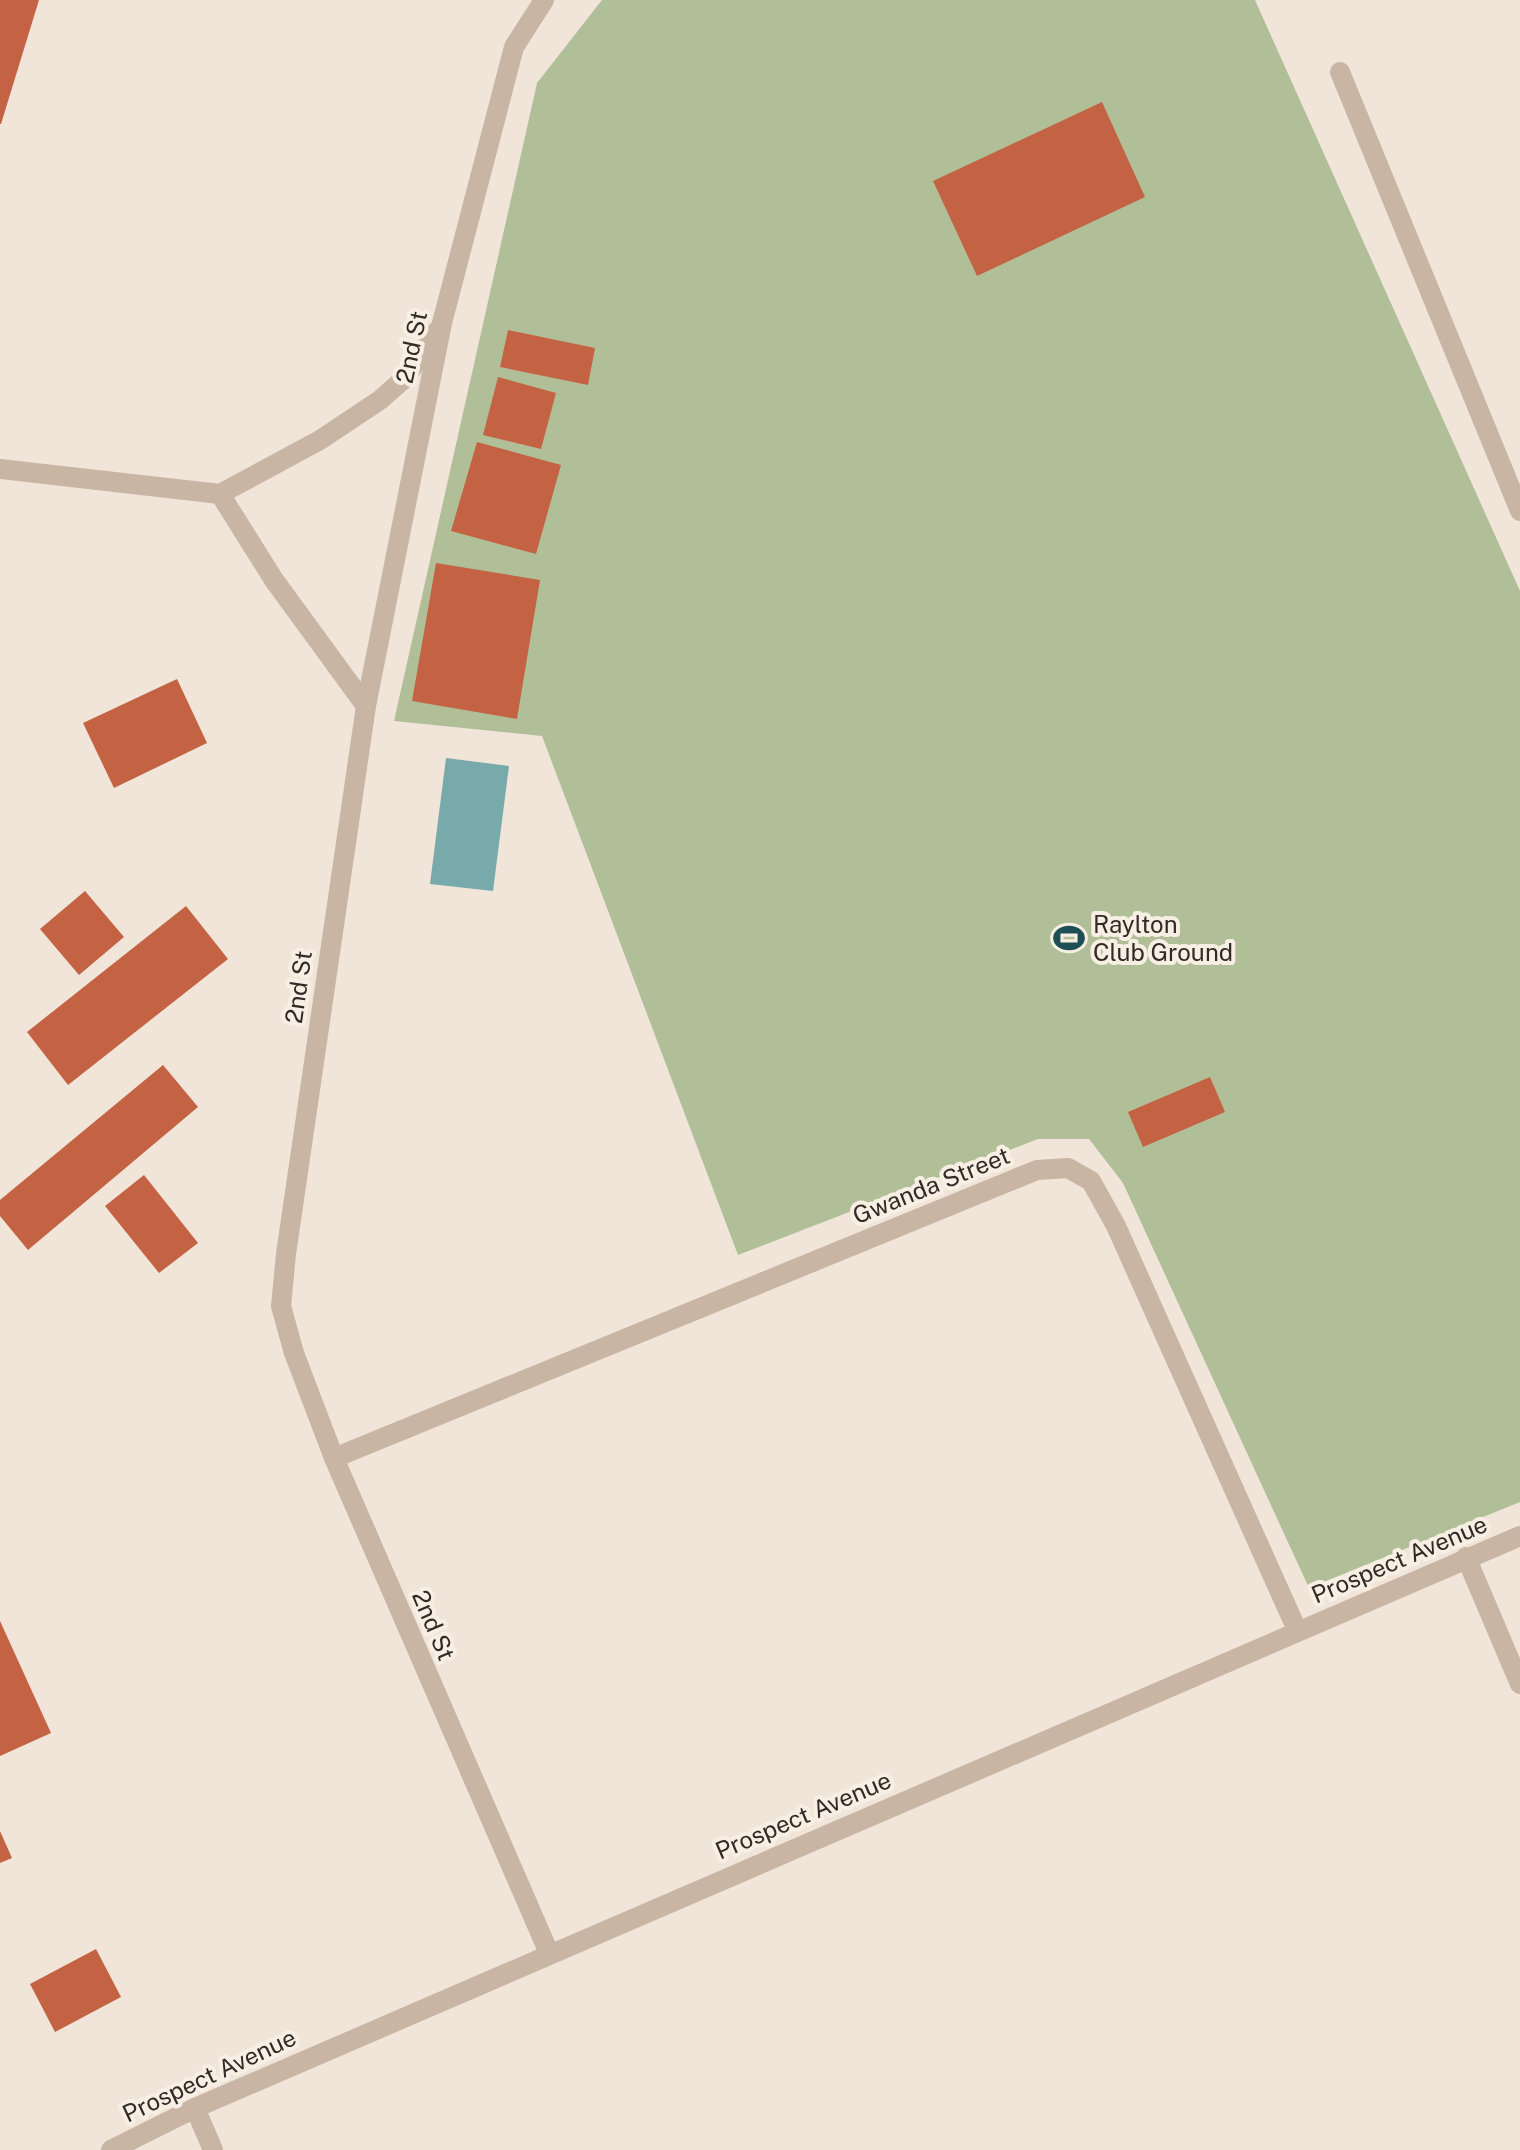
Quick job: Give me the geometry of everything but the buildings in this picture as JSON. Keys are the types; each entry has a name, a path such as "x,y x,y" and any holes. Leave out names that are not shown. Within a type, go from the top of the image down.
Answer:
{"street":[{"name":"2nd St","path":"544,0 514,47 442,323 366,706 281,1306 294,1353 334,1458 549,1953"},
{"path":"1340,72 1520,511"},
{"path":"0,469 220,494 320,440 380,400 406,377 442,323"},
{"path":"220,494 274,580 366,706"},
{"name":"Gwanda Street","path":"334,1458 1037,1170 1068,1168 1091,1181 1116,1226 1297,1630"},
{"name":"Prospect Avenue","path":"111,2150 195,2108 549,1953 1520,1536"},
{"path":"1466,1557 1520,1684"},
{"path":"195,2108 213,2150"}],"green space":[{"name":"Raylton Club Ground","path":"602,0 1255,0 1520,591 1520,1502 1309,1588 1123,1183 1089,1139 1038,1139 738,1255 542,736 394,721 537,83"}],"water":[{"path":"446,758 509,766 493,891 430,884"}],"place":[{"name":"Raylton Club Ground","path":"1069,938"}]}
